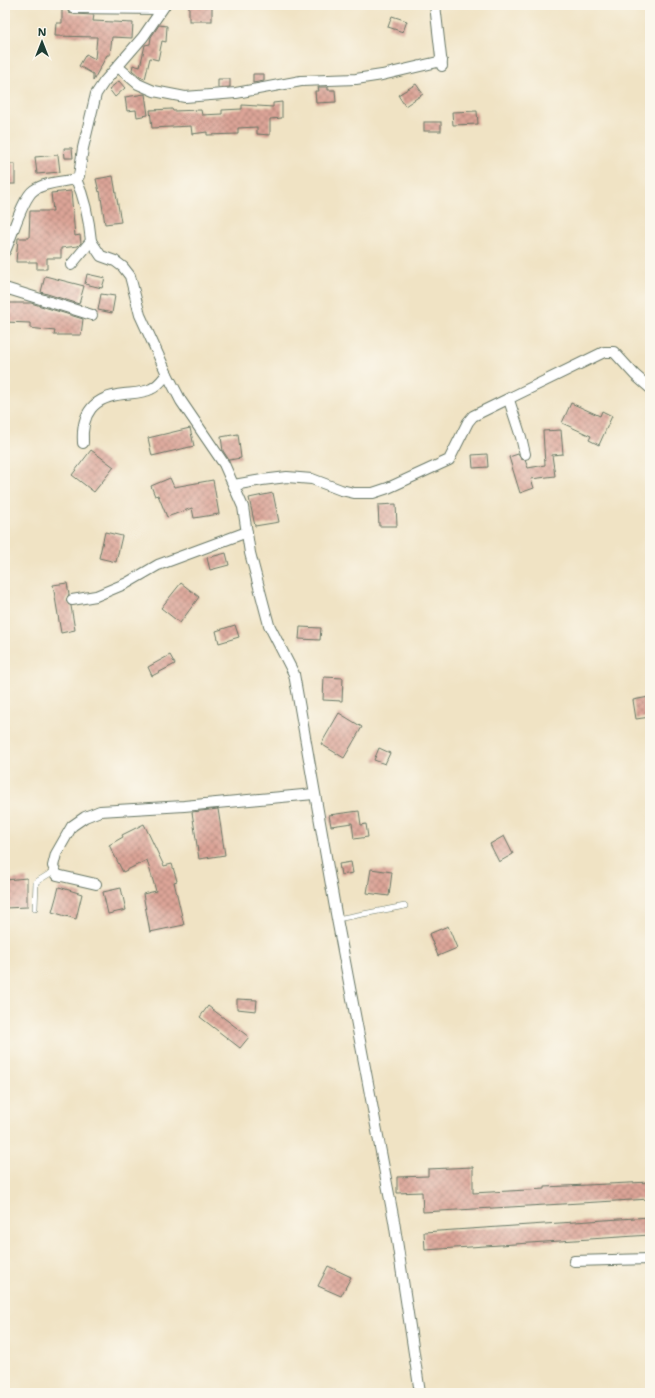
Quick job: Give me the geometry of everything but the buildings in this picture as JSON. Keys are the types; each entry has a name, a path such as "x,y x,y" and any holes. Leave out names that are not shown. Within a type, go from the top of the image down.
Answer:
{"street":[{"path":"118,67 138,84 149,89 185,97 236,93 302,81 356,79 442,64 435,5"},
{"path":"73,8 163,7"},
{"path":"5,251 13,236 22,209 33,190 40,186 76,179 79,176 83,148 96,94 143,37 163,7"},
{"path":"76,179 84,197 90,223 91,241 101,256 119,264 130,276 140,315 180,401 224,464 234,486 243,507 250,552 269,625 294,674 336,919 394,1221 420,1393"},
{"path":"71,265 91,241"},
{"path":"5,288 92,315"},
{"path":"234,486 262,480 287,477 312,479 341,490 354,493 373,493 388,488 449,460 468,422 473,416 509,400 604,352 614,352 650,388"},
{"path":"83,443 82,430 84,420 91,407 97,402 112,395 151,390 167,374"},
{"path":"509,400 522,437 525,454"},
{"path":"72,600 96,596 127,583 158,565 247,532"},
{"path":"96,884 57,875 54,871 56,854 72,826 85,817 100,811 184,806 314,794"},
{"path":"574,1261 650,1259"}],"lane":[{"path":"35,908 36,882 54,871"},
{"path":"336,919 405,906"}]}
